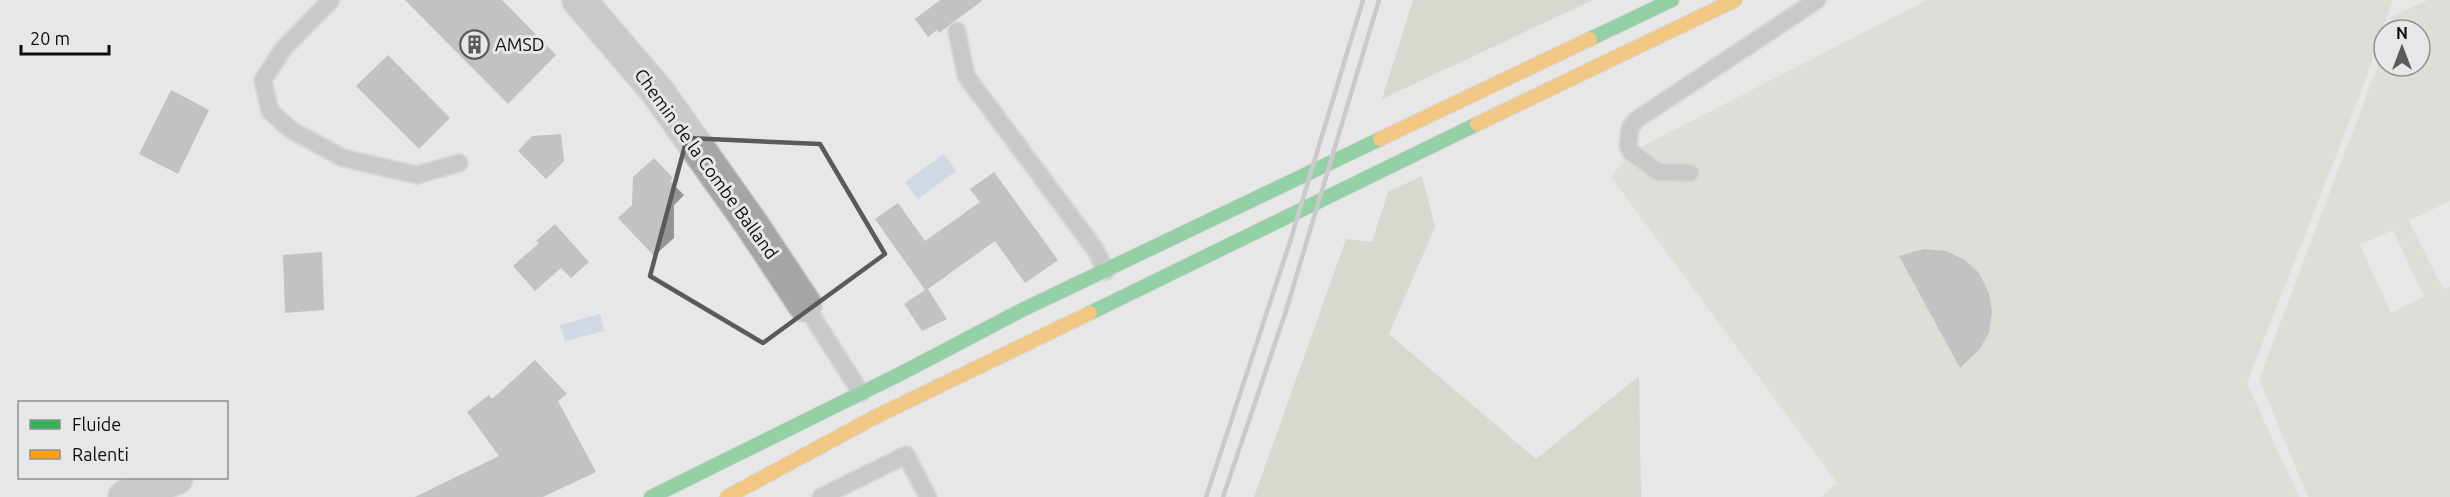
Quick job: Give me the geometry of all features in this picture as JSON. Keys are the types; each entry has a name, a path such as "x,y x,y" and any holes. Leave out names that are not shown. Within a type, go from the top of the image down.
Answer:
{"main road":[{"path":"651,497 1022,310 1672,0"},
{"path":"727,497 875,417 1735,0"}],"street":[{"name":"Chemin de la Combe Balland","path":"579,0 657,91 750,222 805,305"},
{"path":"125,497 171,479"}],"lane":[{"path":"331,0 284,48 263,80 270,111 291,130 344,158 417,175 459,163"},
{"path":"1690,173 1658,172 1631,152 1628,146 1630,128 1636,120 1817,0"},
{"path":"957,31 966,76 1095,249 1106,271"},
{"path":"805,305 861,393"},
{"path":"821,497 906,455 928,497"}],"highlighted area":[{"path":"687,138 820,144 885,254 763,343 650,276"}],"shaded area":[{"path":"1927,0 2393,0 2387,18 2372,18 2372,60 2247,383 2299,497 1821,497 1837,483 1611,177 1631,152"},
{"path":"2428,0 2450,0 2450,201 2409,221 2443,289 2450,287 2450,497 2308,497 2259,379 2373,78 2432,78 2432,18 2391,18","holes":["2393,230 2424,297 2391,313 2360,245"]}],"green space":[{"path":"1413,0 1593,0 1382,99"},
{"path":"1422,176 1435,227 1389,334 1536,459 1639,376 1641,497 1254,497 1346,239 1372,242 1388,192"}],"water":[{"path":"944,154 956,171 918,199 905,182"},
{"path":"600,314 604,331 565,341 560,325"}],"building":[{"path":"405,0 502,0 556,55 508,104"},
{"path":"940,0 983,0 939,33 937,30 928,37 915,19"},
{"path":"388,55 450,118 419,149 356,86"},
{"path":"171,90 209,110 178,174 139,154"},
{"path":"561,134 564,161 546,179 518,151 532,136"},
{"path":"654,158 673,178 670,181 684,195 674,205 674,238 654,256 618,218 632,205 633,177"},
{"path":"994,172 1058,260 1025,283 995,241 928,289 947,319 922,331 904,304 925,290 875,219 898,203 925,241 980,202 970,189"},
{"path":"555,224 589,262 571,278 561,268 535,291 513,266 539,243 536,241"},
{"path":"1924,249 1946,251 1965,260 1979,273 1989,293 1992,312 1989,332 1980,349 1960,368 1899,256"},
{"path":"322,252 324,310 285,313 283,255"},
{"path":"535,360 567,394 558,401 596,472 543,497 415,497 499,456 467,412 489,395 492,399"}],"railway":[{"path":"1206,497 1289,245 1363,0"},
{"path":"1223,497 1285,314 1379,0"}],"traffic: fast":[{"path":"1590,39 1672,0"},
{"path":"1090,313 1477,124"},
{"path":"651,497 900,374 1022,310 1380,139"}],"traffic: slow":[{"path":"1477,124 1735,0"},
{"path":"1380,139 1590,39"},
{"path":"727,497 875,417 1090,313"}],"place":[{"name":"AMSD","path":"474,45"}]}
